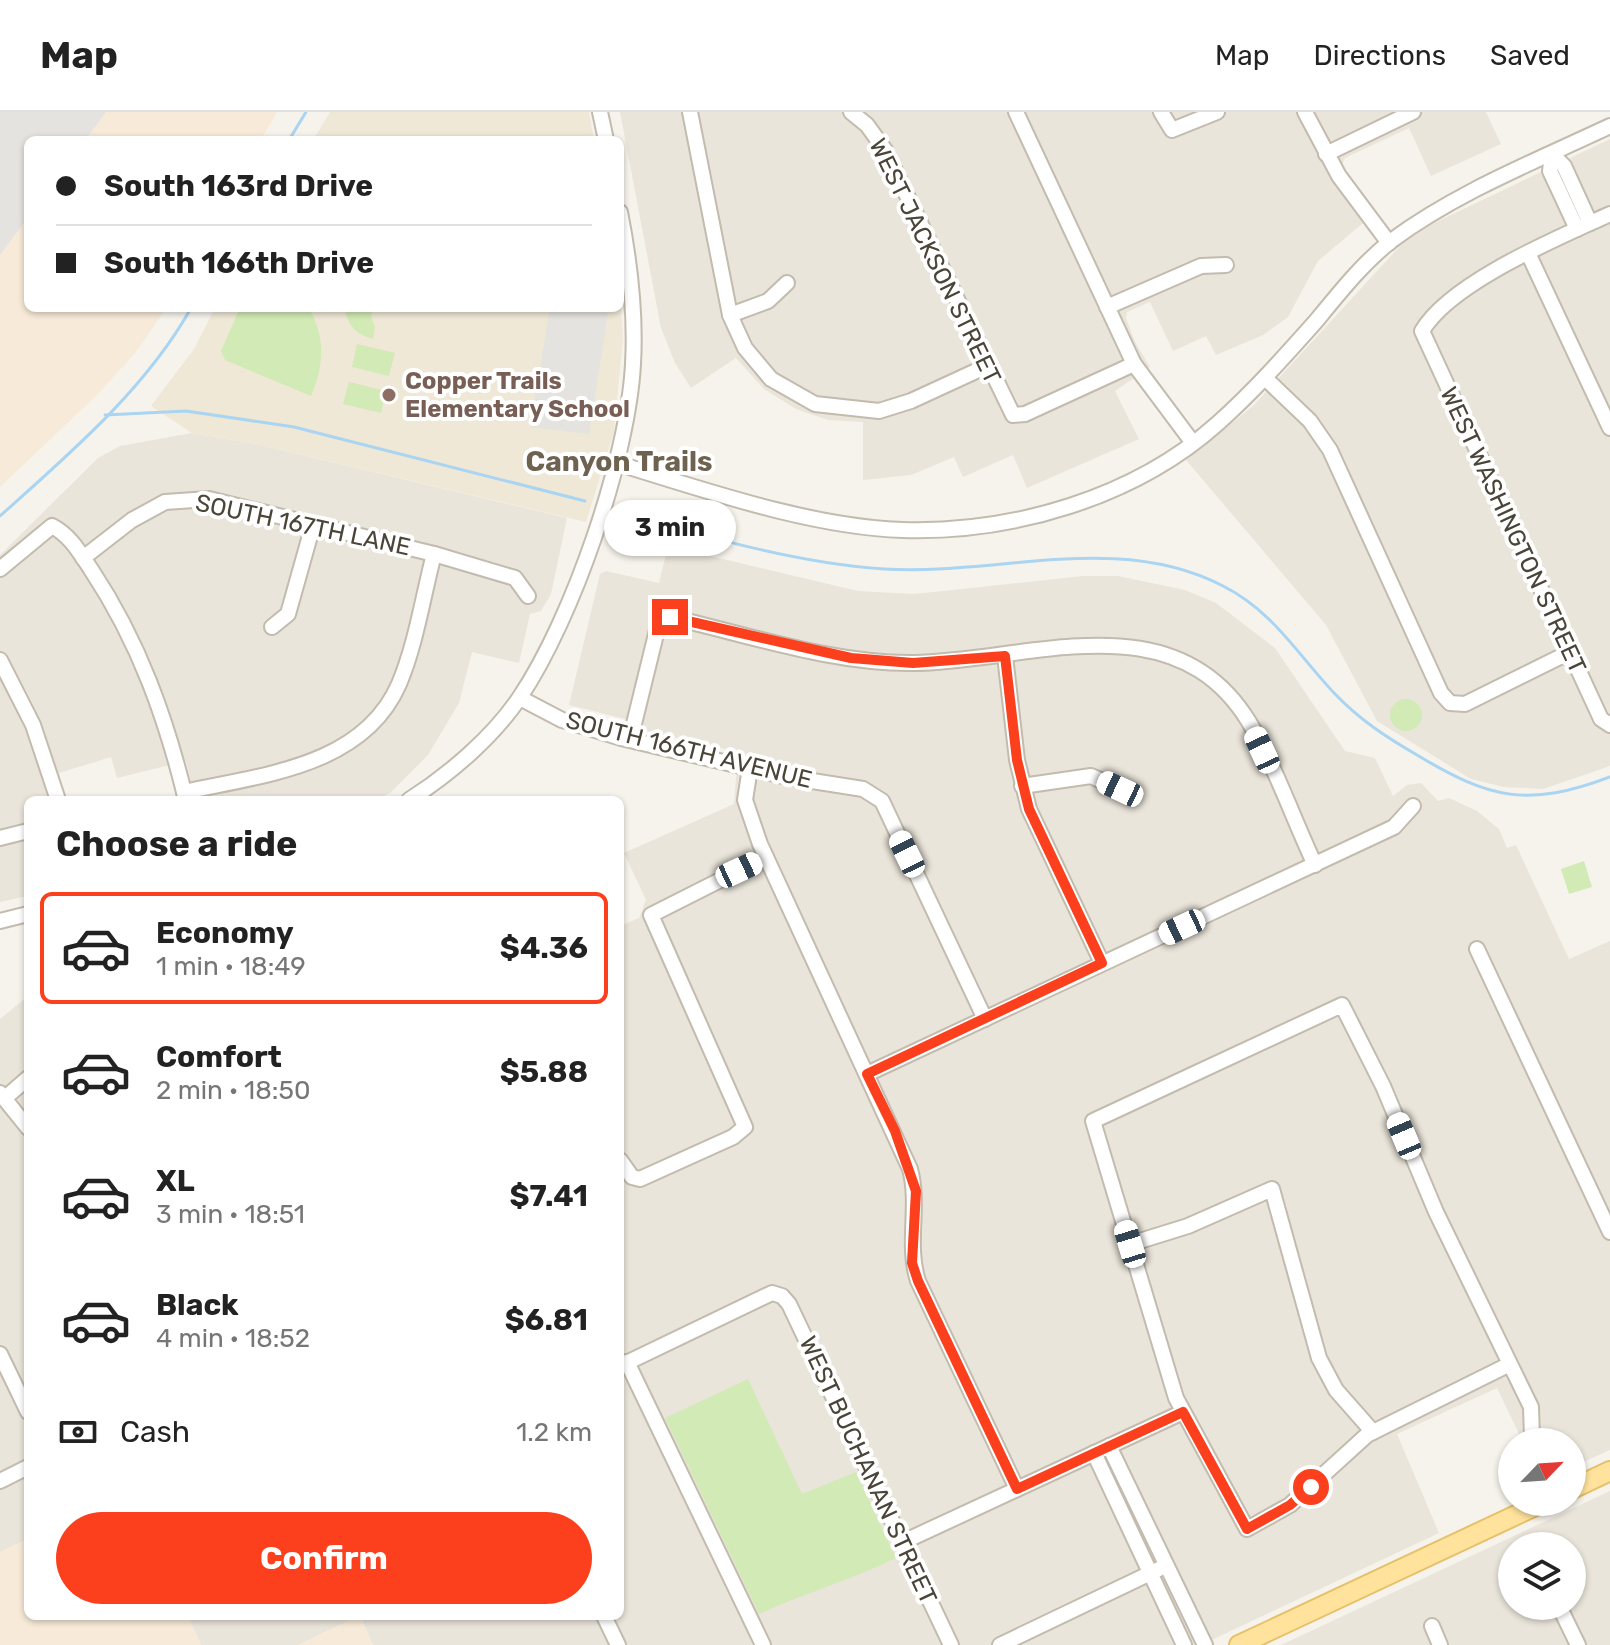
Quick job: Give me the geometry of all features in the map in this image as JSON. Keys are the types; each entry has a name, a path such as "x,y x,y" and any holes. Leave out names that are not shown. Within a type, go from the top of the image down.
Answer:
{"main road":[{"path":"1586,1482 1610,1471"},
{"path":"1239,1645 1514,1516"}],"street":[{"path":"600,112 605,136"},
{"path":"690,112 730,315 745,348 771,379 815,404 879,411 911,401 987,366"},
{"name":"WEST JACKSON STREET","path":"851,112 867,125 885,150 1013,415 1025,414 1134,364"},
{"path":"1016,112 1134,364 1193,443"},
{"path":"1161,112 1172,130 1217,112"},
{"path":"1305,112 1354,199 1389,243"},
{"path":"1326,154 1413,112"},
{"path":"616,463 783,509 866,526 916,529 985,525 1057,510 1124,484 1193,443 1265,378 1364,265 1389,243 1459,199 1610,126"},
{"path":"1552,154 1550,171 1584,226"},
{"path":"1610,214 1528,253 1610,428"},
{"path":"414,796 458,763 520,698 566,610 616,463 631,386 634,332 631,280 624,237"},
{"name":"WEST WASHINGTON STREET","path":"1528,253 1478,282 1430,317 1422,331 1601,719 1610,725"},
{"path":"1107,307 1201,266 1226,265"},
{"path":"730,315 768,301 787,283"},
{"path":"1265,378 1310,421 1330,450 1441,693 1450,703 1465,704 1570,652"},
{"name":"SOUTH 167TH LANE","path":"83,558 132,520 165,502 209,499 434,554 515,578 528,596"},
{"path":"272,627 288,614 313,525"},
{"path":"0,569 52,526 67,534 110,600 150,678 172,741 185,796 307,763 338,749 373,722 400,682 434,554"},
{"path":"630,740 659,622 670,617 851,658 913,663 1118,643 1167,652 1213,680 1248,721 1315,865"},
{"path":"1005,656 1022,786 1029,809 1102,963"},
{"path":"0,660 33,725 57,796"},
{"name":"SOUTH 166TH AVENUE","path":"520,698 562,720 630,740 750,768 863,789 882,801 985,1019"},
{"path":"750,768 745,800 766,857 895,1131 916,1191 912,1263 918,1281 1017,1489"},
{"path":"1022,786 1091,776 1120,789"},
{"path":"867,1074 1394,827 1413,806"},
{"path":"0,838 24,832"},
{"path":"624,1166 632,1177 640,1179 733,1137 745,1127 651,915 766,857"},
{"path":"0,921 24,915"},
{"path":"1477,949 1610,1232"},
{"path":"1510,1364 1373,1432 1290,1505 1247,1529 1183,1412 1093,1121 1342,1005 1383,1086 1436,1212 1531,1407 1532,1428"},
{"path":"24,1081 2,1095 24,1123"},
{"path":"1130,1244 1188,1226 1272,1189 1319,1358 1336,1390 1373,1432"},
{"name":"WEST BUCHANAN STREET","path":"624,1364 772,1293 782,1296 951,1645"},
{"path":"0,1354 24,1404"},
{"path":"624,1366 763,1645"},
{"path":"903,1542 1183,1412"},
{"path":"1109,1446 1205,1645"},
{"path":"1094,1453 1184,1645"},
{"path":"0,1481 24,1469"},
{"path":"1000,1645 1166,1565"},
{"path":"606,1620 618,1645"},
{"path":"1566,1620 1578,1645"},
{"path":"1432,1626 1440,1645"}],"shaded area":[{"path":"0,112 277,112 263,136 24,136 24,312 163,312 136,352 97,395 0,487"},
{"path":"0,112 106,112 88,136 24,136 24,222 0,255"},
{"path":"330,112 589,112 593,136 315,136"},
{"path":"620,112 1486,112 1501,144 1431,176 1409,128 1345,158 1341,167 1375,213 1318,261 1288,317 1263,335 1216,355 1206,336 1173,351 1150,302 1127,312 1126,318 1135,342 1150,367 1115,391 1139,439 1027,488 1013,455 963,477 954,457 911,475 863,480 863,422 828,420 796,409 764,389 736,358 691,388 675,363 661,328"},
{"path":"1610,139 1610,766 1543,789 1504,787 1471,779 1377,721 1326,625 1186,460 1253,406 1400,246 1430,225"},
{"name":"Copper Trails Elementary School","path":"213,312 621,312 623,339 614,432 586,522 256,444 192,433 151,406 194,349"},
{"path":"549,312 608,312 589,434 530,427"},
{"path":"192,433 256,444 567,518 551,594 541,611 530,614 519,663 472,652 459,703 428,755 390,793 384,796 194,796 186,761 117,778 111,757 59,773 63,796 24,796 24,897 0,902 0,555 98,458 120,446"},
{"path":"668,546 858,591 914,594 1083,576 1118,576 1185,590 1216,603 1275,648 1345,751 1375,758 1393,796 1407,785 1421,783 1438,801 1449,798 1477,811 1499,829 1507,848 1516,845 1569,959 1610,941 1610,1450 1586,1461 1586,1428 1516,1428 1497,1388 1397,1434 1439,1533 1201,1645 373,1645 362,1620 624,1620 624,924 639,918 646,900 624,853 734,804 738,752 647,731 641,723 569,705 600,574 606,571 659,583"},
{"path":"24,999 24,1541 0,1552 0,1019"},
{"path":"1610,1491 1610,1645 1281,1645 1498,1543 1498,1620 1586,1620 1586,1532 1522,1532 1557,1516 1586,1516 1586,1502"},
{"path":"24,1541 24,1620 190,1620 201,1645 0,1645 0,1552"},
{"path":"190,1620 351,1620 298,1645 201,1645"},
{"path":"351,1620 361,1620 373,1645 298,1645"}],"green space":[{"path":"238,312 311,312 321,341 319,373 311,396 225,360 221,351"},
{"path":"345,312 372,312 373,339 362,335 348,320"},
{"path":"357,344 395,353 389,376 352,367"},
{"path":"349,382 386,391 381,413 343,404"},
{"path":"1406,699 1417,704 1422,715 1417,726 1406,731 1395,726 1390,715 1395,704"},
{"path":"1584,861 1592,887 1569,894 1561,869"},
{"path":"748,1379 802,1494 856,1472 896,1558 759,1614 665,1418"}],"waterway":[{"path":"291,136 306,112"},
{"path":"0,516 78,445 129,393 173,338 189,312"},
{"path":"105,415 186,411 294,427 585,501"},
{"path":"619,511 750,547 850,566 927,569 1099,558 1141,561 1183,570 1241,596 1271,621 1354,712 1395,742 1443,770 1489,789 1532,795 1556,793 1610,777"}],"place":[{"name":"Copper Trails Elementary School","path":"389,395"}],"district":[{"name":"Canyon Trails","path":"619,461"}],"route":[{"path":"670,617 851,658 913,663 1005,656 1017,760 1029,809 1102,963 867,1074 895,1131 916,1191 912,1263 918,1281 1017,1489 1183,1412 1247,1529 1290,1505 1311,1487"}]}
